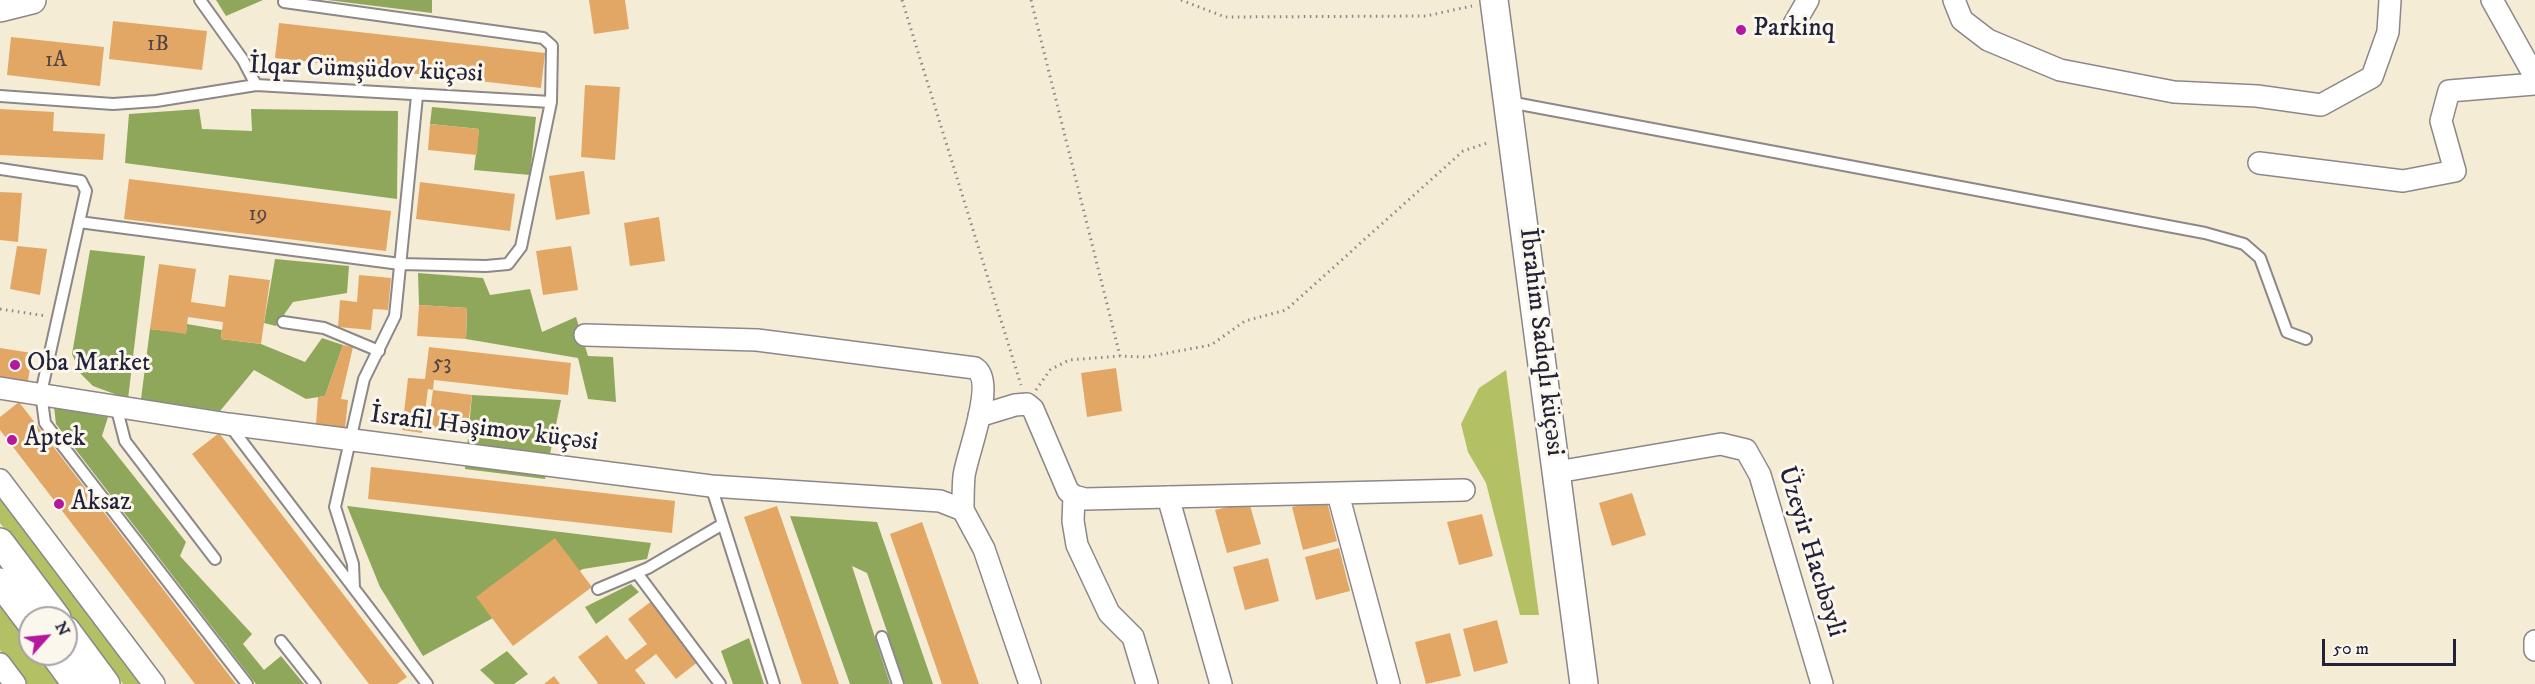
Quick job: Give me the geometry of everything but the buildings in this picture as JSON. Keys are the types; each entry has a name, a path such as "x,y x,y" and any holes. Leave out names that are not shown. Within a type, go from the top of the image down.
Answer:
{"street":[{"path":"0,8 32,0"},
{"name":"İbrahim Sadıqlı küçəsi","path":"1494,0 1584,684"},
{"path":"1794,24 1808,0"},
{"path":"1954,0 1962,20 1988,40 2060,70 2174,92 2258,96 2321,105 2372,77 2388,32 2390,0"},
{"path":"2492,0 2535,77"},
{"path":"2259,163 2403,182 2455,171 2441,121 2449,91 2535,84"},
{"path":"585,335 757,340 975,368 980,372 984,381 979,416 964,476 963,510 984,549 1030,684"},
{"name":"İsrafil Həşimov küçəsi","path":"0,388 228,424 711,486 940,501 963,510"},
{"path":"979,416 1015,405 1027,404 1033,409 1068,490 1074,496 1085,499 1464,490"},
{"name":"Üzeyir Hacıbəyli","path":"1557,472 1721,444 1746,450 1760,475 1822,684"},
{"path":"0,480 154,684"},
{"path":"1338,494 1389,684"},
{"path":"1074,496 1073,521 1077,546 1109,613 1133,637 1147,684"},
{"path":"1168,497 1221,684"},
{"path":"0,542 48,606"},
{"path":"0,582 18,606"},
{"path":"2535,641 2535,650"},
{"path":"78,646 106,684"},
{"path":"0,664 15,684"},
{"path":"63,666 76,684"}],"lane":[{"path":"200,0 243,60 256,85"},
{"path":"79,222 400,264 486,266 508,264 521,247 551,102 552,46 543,38 284,2"},
{"name":"İlqar Cümşüdov küçəsi","path":"0,96 113,104 156,101 256,85 551,102"},
{"path":"354,588 353,564 335,507 364,379 395,316 417,96"},
{"path":"1509,101 2194,230 2244,244 2260,258 2287,332 2306,339"},
{"path":"0,169 81,181 86,191 41,393 45,423 247,684"},
{"path":"283,322 324,328 379,351"},
{"path":"116,406 125,441 215,559"},
{"path":"228,424 427,684"},
{"path":"711,486 774,684"},
{"path":"598,589 637,573 723,524"},
{"path":"637,573 720,684"},
{"path":"882,637 898,684"},
{"path":"281,641 315,684"}],"path":[{"path":"902,0 1027,404"},
{"path":"1031,0 1120,356"},
{"path":"1181,0 1225,17 1426,16 1494,0"},
{"path":"1027,404 1050,370 1069,360 1120,356 1146,357 1211,345 1245,321 1286,310 1462,151 1513,135"},
{"path":"0,309 57,318"}],"green space":[{"path":"216,0 263,0 226,16"},
{"path":"327,0 432,0 432,13"},
{"path":"432,107 536,117 530,175 474,170 479,129 430,124"},
{"path":"199,109 202,129 252,131 251,109 398,111 397,199 125,163 129,114"},
{"path":"90,250 145,256 128,399 93,386 81,374 72,354"},
{"path":"275,259 349,266 347,293 293,302 276,326 264,323"},
{"path":"418,273 483,278 490,295 530,289 542,332 576,317 588,356 613,357 616,402 588,399 578,358 466,339 467,308 419,305"},
{"path":"187,324 222,330 221,339 261,344 305,362 322,338 343,345 325,396 306,399 254,370 220,411 141,399 150,329 186,333"},
{"path":"1506,370 1539,615 1520,615 1486,483 1468,452 1461,424 1479,388"},
{"path":"472,395 561,400 545,479 465,469"},
{"path":"54,407 108,417 102,436 186,542 180,556 252,634 243,644 264,670 281,656 304,684 256,684 56,424"},
{"path":"0,499 140,684 123,684 78,625 78,606 63,606 0,523"},
{"path":"347,506 651,543 647,559 583,569 423,656 380,587"},
{"path":"790,516 877,522 933,684 905,684 867,573 852,566 890,684 850,684"},
{"path":"631,584 639,592 596,624 585,607"},
{"path":"0,605 18,629 18,666 46,666 59,684 25,684 0,650"},
{"path":"749,638 764,684 733,684 721,651"},
{"path":"507,651 528,674 514,684 495,684 480,670"}],"place":[{"name":"Parkinq","path":"1741,30"},
{"name":"Oba Market","path":"15,365"},
{"name":"Aptek","path":"12,440"},
{"name":"Aksaz","path":"59,504"}]}
